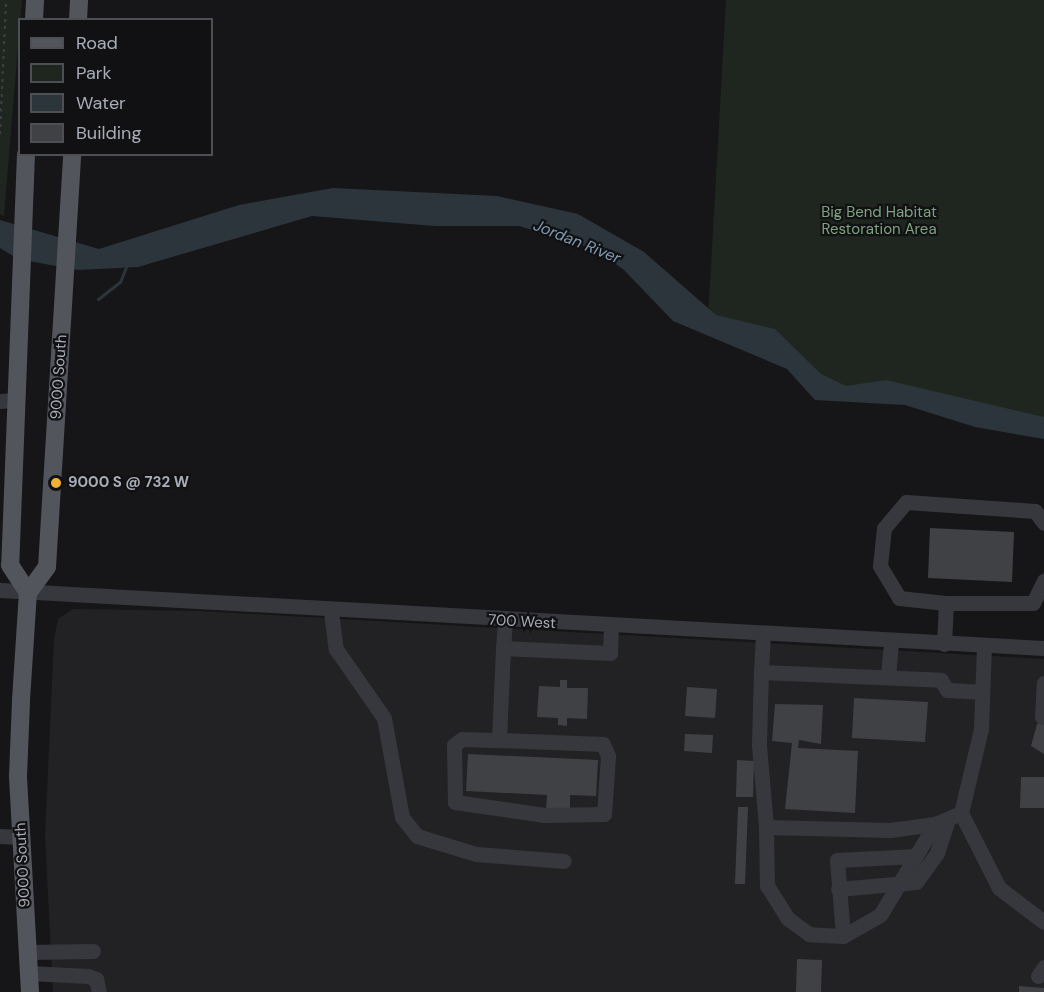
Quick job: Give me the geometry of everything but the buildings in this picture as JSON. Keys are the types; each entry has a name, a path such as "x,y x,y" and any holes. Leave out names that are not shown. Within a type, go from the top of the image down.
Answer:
{"main road":[{"path":"34,18 35,0"},
{"path":"78,18 79,0"},
{"path":"26,156 21,268 8,401 10,565 28,593"},
{"name":"9000 South","path":"30,992 18,776 28,593 48,567 72,156"}],"street":[{"path":"1044,524 1035,512 906,502 884,528 880,566 899,598 946,603 1033,603 1044,580"},
{"name":"700 West","path":"0,590 611,627 1044,648"},
{"path":"944,644 946,603"},
{"path":"331,611 336,649 384,718 402,817 417,836 476,854 564,861"},
{"path":"499,740 505,621"},
{"path":"503,648 609,653 611,627"},
{"path":"763,634 759,745 766,827 766,879 778,906 808,934 843,936 880,915 916,856 948,819"},
{"path":"888,678 891,641"},
{"path":"838,889 897,887 916,882 930,867 981,729 984,646"},
{"path":"761,672 941,680 947,690 981,692"},
{"path":"1042,717 1044,683"},
{"path":"462,739 499,740 603,744 608,756 604,814 545,815 455,802 454,745 462,739"},
{"path":"766,827 890,830 948,819"},
{"path":"948,819 999,888 1044,922"},
{"path":"0,836 21,837"},
{"path":"843,936 836,866 843,857 916,856"},
{"path":"28,952 93,951"},
{"path":"29,973 88,976 96,979 99,992"}],"path":[{"path":"0,134 6,0"}],"shaded area":[{"path":"73,609 199,611 1044,659 1044,992 53,992 45,836 54,639 58,619"}],"green space":[{"path":"0,0 22,0 20,18 18,18 18,48 4,216 0,214"},
{"name":"Big Bend Habitat Restoration Area","path":"726,0 1044,0 1044,422 828,388 708,318"}],"water":[{"name":"Jordan River","path":"333,188 497,196 578,214 644,252 716,315 775,329 821,374 846,386 886,380 1044,417 1044,439 975,427 905,405 815,400 787,369 673,321 624,270 594,249 519,226 435,226 312,216 138,267 78,270 18,259 0,248 0,220 99,249 239,205"}],"waterway":[{"path":"98,299 120,282 127,265"}],"place":[{"name":"9000 S @ 732 W","path":"56,483"}]}
